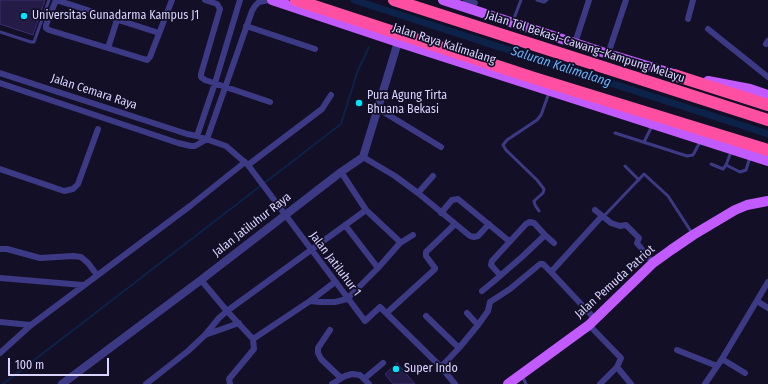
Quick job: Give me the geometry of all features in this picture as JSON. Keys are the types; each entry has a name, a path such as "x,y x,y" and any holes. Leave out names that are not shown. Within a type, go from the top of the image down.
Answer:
{"highway":[{"path":"296,0 534,78 768,150"},
{"name":"Jalan Tol Bekasi–Cawang–Kampung Melayu","path":"394,0 768,120"},
{"path":"674,75 768,105"}],"main road":[{"name":"Jalan Raya Kalimalang","path":"272,0 550,92 768,161"},
{"path":"443,0 513,20 575,43 674,75 750,89 768,94"},
{"name":"Jalan Pemuda Patriot","path":"508,384 592,322 653,263 693,234 741,207 757,202 768,201"}],"street":[{"path":"159,33 56,0 46,28 146,60 148,59 159,33 172,0"},
{"path":"206,0 217,4 220,9 201,77 205,80 270,102"},
{"path":"197,136 240,0"},
{"path":"207,139 246,26 255,6 259,2 269,0"},
{"path":"466,0 476,3"},
{"path":"575,43 589,0"},
{"path":"608,54 626,0"},
{"path":"688,19 693,0"},
{"path":"108,48 117,20"},
{"path":"246,26 315,49"},
{"path":"708,28 768,77"},
{"path":"398,42 363,157 386,170 418,193 470,236 474,237 480,235 489,224"},
{"name":"Jalan Cemara Raya","path":"0,73 180,132 197,136"},
{"name":"Jalan Cemara Raya","path":"0,83 103,116 178,143 191,146 199,144 207,139"},
{"path":"0,353 31,325 83,285 322,109 331,95"},
{"path":"103,116 106,108"},
{"path":"377,108 441,147"},
{"path":"0,169 64,190 73,190 78,184 98,129"},
{"name":"Jalan Jatiluhur 1","path":"197,136 231,149 247,164 365,322 380,307 441,367 455,384"},
{"name":"Jalan Jatiluhur Raya","path":"62,384 201,280 340,172 363,157"},
{"path":"340,172 366,210 400,243"},
{"path":"418,193 432,176"},
{"path":"441,213 451,201 456,199 509,241"},
{"path":"146,384 188,351 227,311 366,210"},
{"path":"595,210 611,223 620,226 626,225 639,238 637,242 653,263"},
{"path":"552,272 602,217"},
{"path":"500,275 491,262 526,224 530,222 534,223 554,243"},
{"path":"390,310 435,269 426,256 426,252 455,224"},
{"path":"345,225 378,268"},
{"path":"310,301 335,302 348,299 400,243 413,235"},
{"path":"482,291 545,235"},
{"path":"0,248 40,258 81,257 88,262 97,275"},
{"path":"441,367 460,348 478,325 488,311 490,302 510,289 540,264 543,264 552,272 621,358 617,367 600,384"},
{"path":"0,278 83,285"},
{"path":"201,280 227,311 253,338 254,349 229,379 230,384"},
{"path":"253,338 310,301 335,282"},
{"path":"707,383 768,282"},
{"path":"757,301 768,308"},
{"path":"467,313 478,325"},
{"path":"426,316 460,348"},
{"path":"0,322 31,325"},
{"path":"205,335 238,323"},
{"path":"330,330 318,348 318,352 321,359 341,378"},
{"path":"677,350 717,366"},
{"path":"722,359 745,373"},
{"path":"365,378 383,363"},
{"path":"617,367 631,384"},
{"path":"332,384 345,376 356,374 365,378 369,384"}],"lane":[{"path":"0,32 34,42 49,0"},
{"path":"513,20 522,0"},
{"path":"537,0 544,2 547,0"},
{"path":"539,211 534,201 543,193 544,189 537,180 506,150 503,145 507,140 533,122 541,114 550,92"},
{"path":"644,142 653,124"},
{"path":"615,133 690,156 693,155 701,140"},
{"path":"711,164 723,169 732,149"},
{"path":"726,165 740,172 746,170 751,156"},
{"path":"624,166 639,180"},
{"path":"602,217 644,174 668,196 693,234"},
{"path":"521,374 526,384"}],"building":[{"name":"Universitas Gunadarma Kampus J1","path":"0,0 45,0 33,35 0,24"},
{"name":"Super Indo","path":"397,363 415,384 393,384 385,374"}],"waterway":[{"name":"Saluran Kalimalang","path":"354,0 768,134"},
{"path":"3,384 341,124 358,70 369,47"}],"place":[{"name":"Universitas Gunadarma Kampus J1","path":"24,16"},
{"name":"Pura Agung Tirta Bhuana Bekasi","path":"359,103"},
{"name":"Super Indo","path":"396,369"}]}
